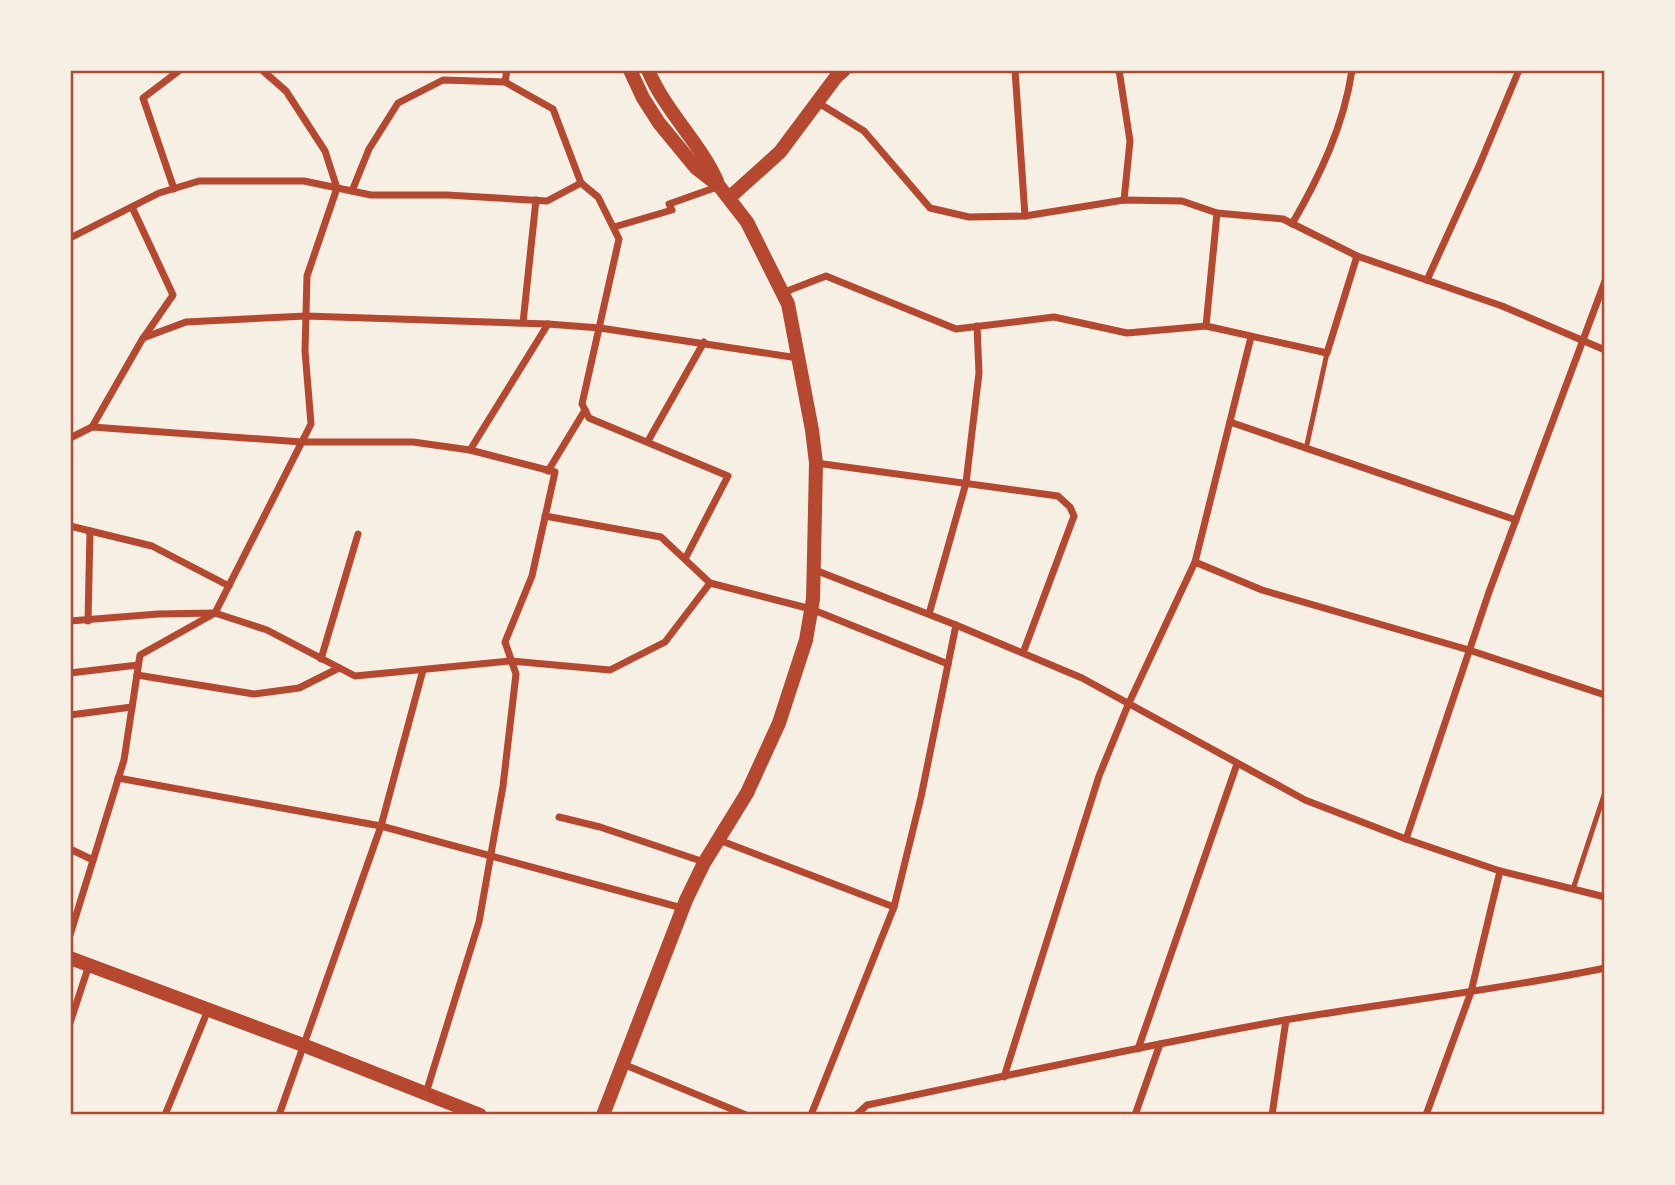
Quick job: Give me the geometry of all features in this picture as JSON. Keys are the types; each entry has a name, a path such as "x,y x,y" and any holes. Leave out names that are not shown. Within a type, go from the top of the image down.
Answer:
{"main road":[{"path":"603,1115 683,908 704,863 747,793 779,723 803,651 811,609 814,569 816,463 788,304 747,222 719,186 696,167 659,123 630,70"},
{"path":"648,70 662,99 707,158 719,186"},
{"path":"729,198 780,152 844,70"},
{"path":"70,958 480,1115"}],"street":[{"path":"174,188 143,98 180,70"},
{"path":"70,935 124,760 140,655 215,613 311,424 304,351 307,276 337,188 325,151 286,91 262,70"},
{"path":"505,82 507,70"},
{"path":"1015,70 1025,216"},
{"path":"1119,70 1130,141 1124,200"},
{"path":"1292,223 1319,177 1340,121 1352,70"},
{"path":"1427,280 1519,70"},
{"path":"352,191 369,149 398,103 443,80 505,82 553,109 581,183 598,197 619,239 582,404 589,418 728,476 685,559"},
{"path":"817,102 864,131 930,208 969,217 1025,216 1124,200 1182,201 1217,213 1283,219 1357,256 1502,306 1605,350"},
{"path":"70,238 174,188 199,181 304,181 372,195 447,195 547,201 581,183"},
{"path":"614,227 672,210 669,204 719,186"},
{"path":"523,323 536,200"},
{"path":"92,427 143,338 173,295 132,207"},
{"path":"1206,326 1217,213"},
{"path":"782,293 826,276 956,329 1054,317 1127,333 1206,326 1327,353 1357,256"},
{"path":"1406,839 1469,650 1605,281"},
{"path":"143,338 186,322 306,316 600,328 799,358"},
{"path":"470,450 548,324"},
{"path":"929,614 966,483 979,373 977,326"},
{"path":"1004,1077 1099,776 1128,705 1195,562 1251,337"},
{"path":"648,441 704,342"},
{"path":"548,471 585,410"},
{"path":"1230,422 1516,520"},
{"path":"70,438 92,427 302,442 413,442 470,450 555,472 532,576 505,642 516,674 503,786 479,922 426,1094"},
{"path":"816,463 1058,496 1065,500 1074,516 1023,653"},
{"path":"545,516 661,537 710,583 811,609 948,664"},
{"path":"70,526 152,546 229,586"},
{"path":"88,621 90,531"},
{"path":"321,659 358,534"},
{"path":"1195,562 1262,590 1469,650 1605,695"},
{"path":"814,569 1082,678 1305,800 1500,871 1605,897"},
{"path":"70,621 158,614 215,613 267,631 355,676 511,661 610,670 665,642 710,583"},
{"path":"811,1115 894,907 921,797 957,625"},
{"path":"70,673 138,665"},
{"path":"137,675 254,694 299,688 339,668"},
{"path":"279,1115 381,826 423,670"},
{"path":"70,715 132,707"},
{"path":"1138,1049 1237,764"},
{"path":"118,778 381,826 683,908"},
{"path":"559,817 600,827 704,863"},
{"path":"719,840 894,907"},
{"path":"70,849 93,860"},
{"path":"1426,1115 1471,992 1500,871"},
{"path":"70,1023 89,965"},
{"path":"856,1115 867,1105 1160,1044 1286,1020 1471,992 1605,968"},
{"path":"165,1115 208,1010"},
{"path":"1272,1115 1286,1020"},
{"path":"1135,1115 1160,1044"},
{"path":"623,1064 747,1115"}],"lane":[{"path":"1306,450 1327,353"},
{"path":"1573,890 1605,792"}]}
